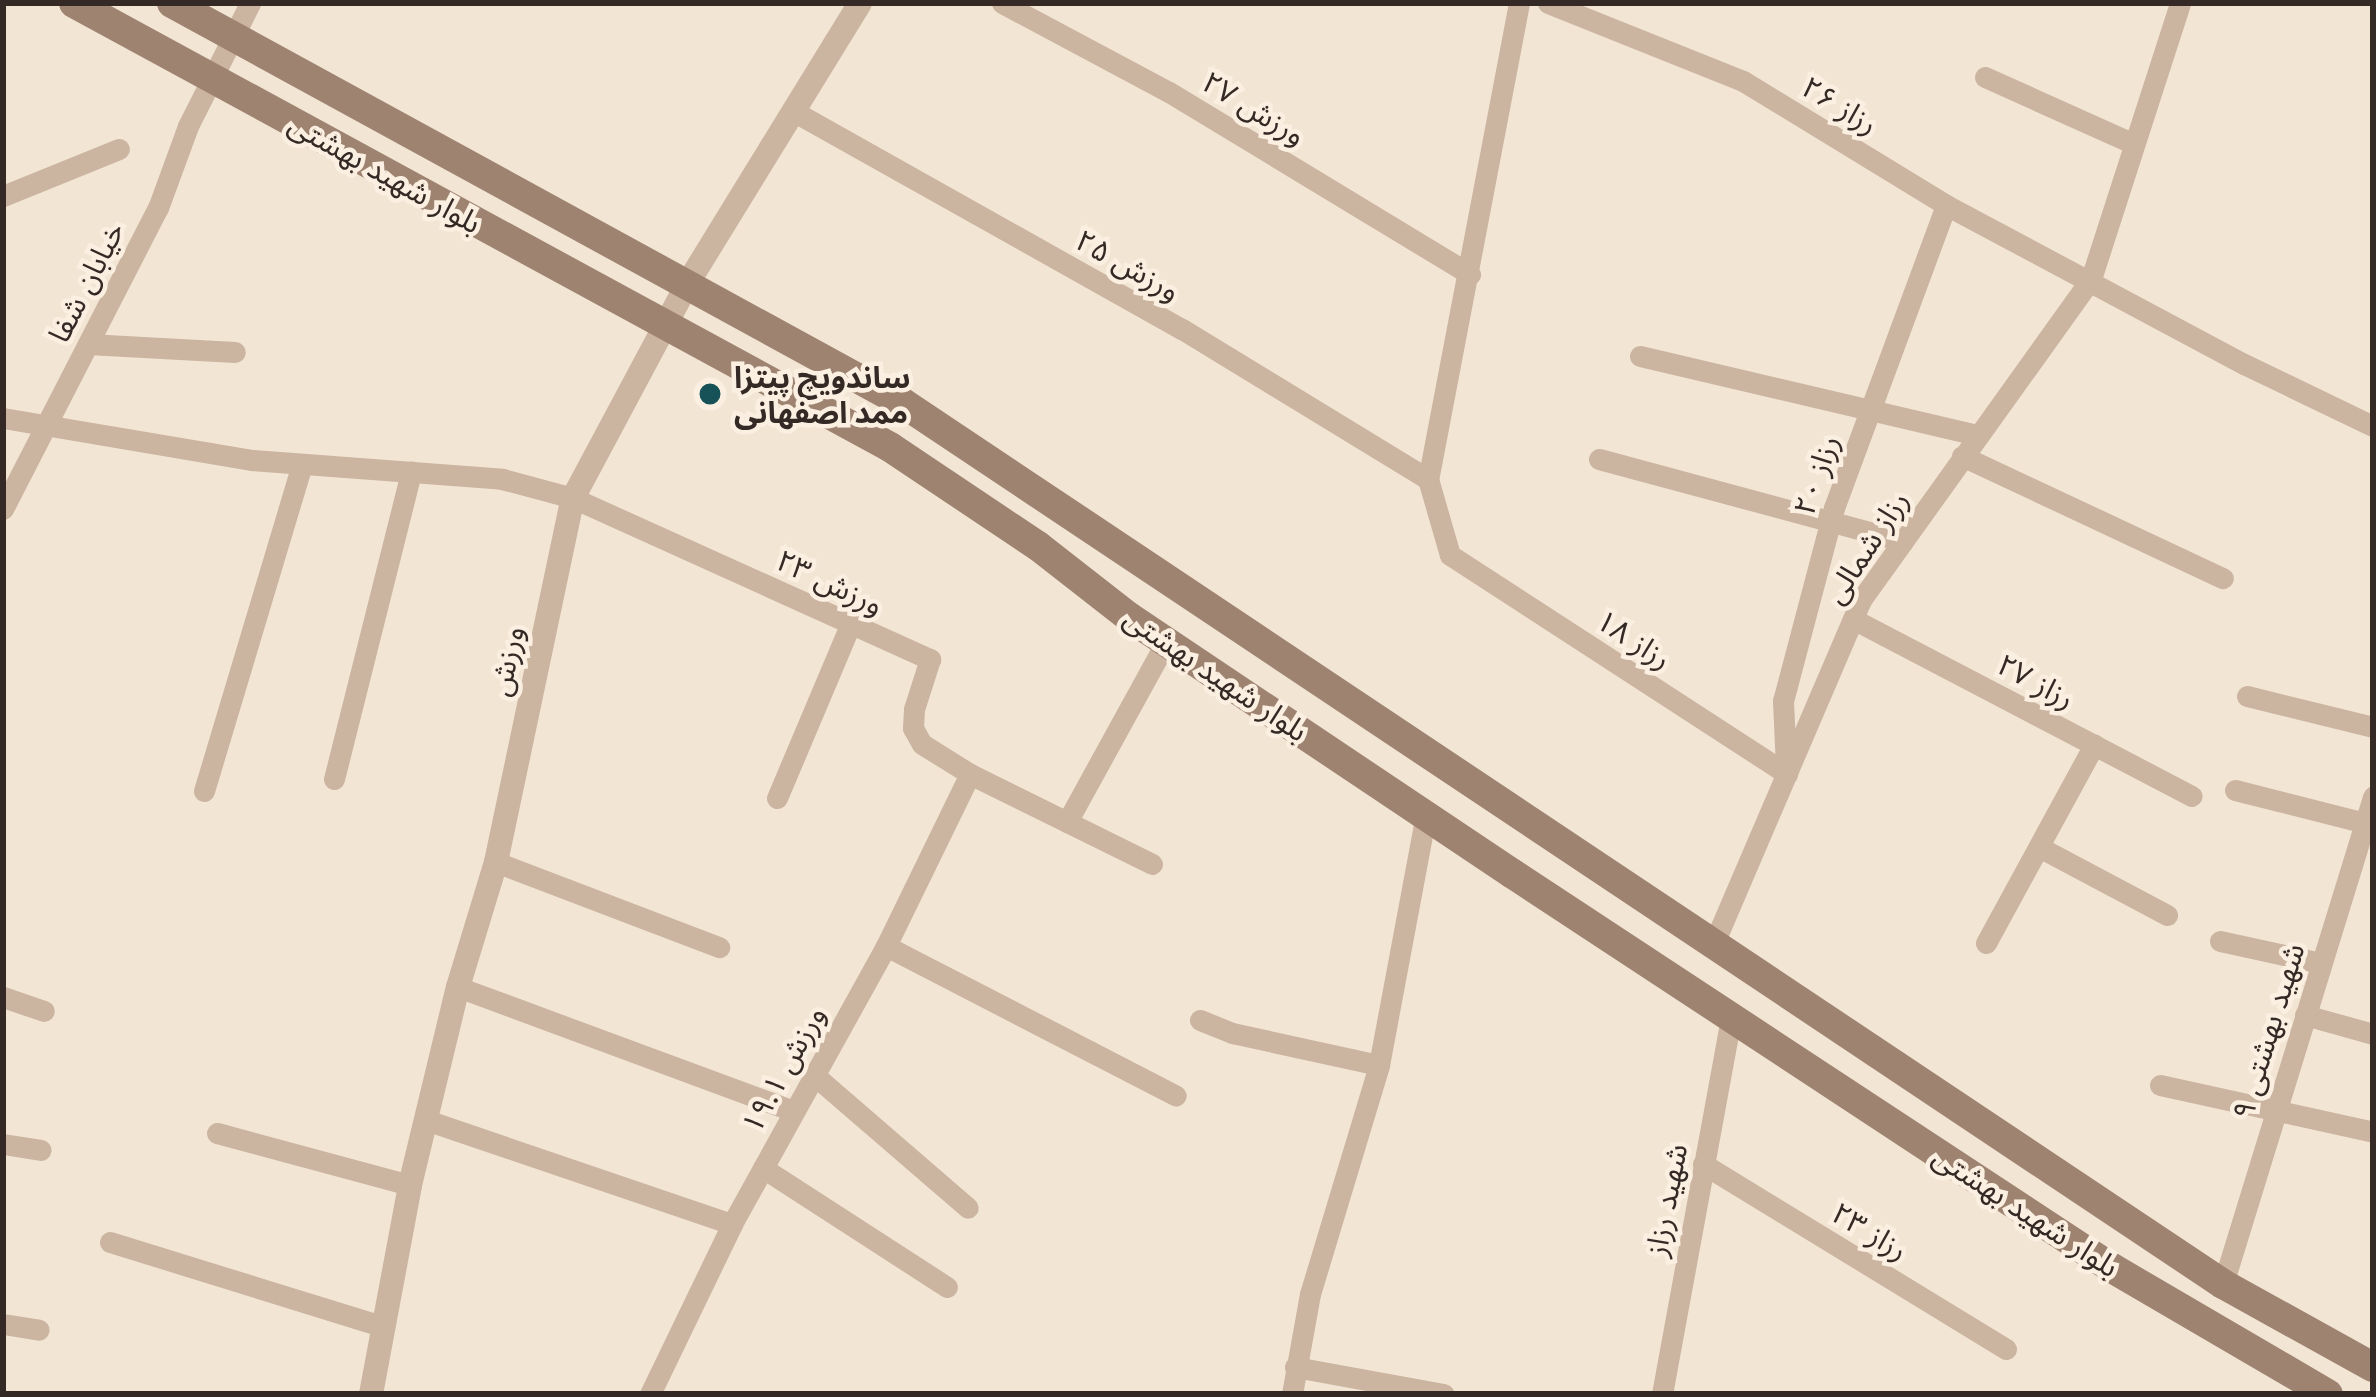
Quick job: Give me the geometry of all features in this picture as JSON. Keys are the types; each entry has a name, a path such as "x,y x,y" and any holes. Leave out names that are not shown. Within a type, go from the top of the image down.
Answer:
{"main road":[{"name":"بلوار شهید بهشتی","path":"74,3 890,447 1038,546 1166,642 1486,856 2112,1268 2328,1394"},
{"name":"بلوار شهید بهشتی","path":"172,3 903,403 2223,1284 2373,1367"},
{"path":"1486,856 1516,812"}],"street":[{"path":"232,37 250,3"},
{"name":"ورزش","path":"370,1394 410,1185 458,987 496,862 573,498 686,286 860,3"},
{"name":"ورزش ۲۷","path":"1002,3 1169,92 1470,274"},
{"path":"1428,479 1519,3"},
{"name":"رزاز ۲۶","path":"1548,3 1743,82 1946,205 2244,364 2373,426"},
{"name":"رزاز شمالی","path":"1714,943 1853,619 1976,435 2091,279 2180,3"},
{"name":"خیابان شفا","path":"3,509 158,208 232,37"},
{"path":"1985,76 2132,142"},
{"name":"ورزش ۲۵","path":"793,111 1182,329 1428,479"},
{"path":"3,196 119,149"},
{"name":"رزاز ۲۰","path":"1786,774 1783,700 1830,522 1946,205"},
{"path":"88,344 235,352"},
{"path":"1640,356 1976,435"},
{"name":"ورزش ۲۳","path":"3,418 302,464 502,479 573,498 929,659 914,728 922,744 970,775"},
{"path":"1962,456 2223,578"},
{"path":"1599,459 1903,542"},
{"path":"204,791 302,464"},
{"path":"334,779 411,472"},
{"name":"رزاز ۱۸","path":"1428,479 1450,555 1786,774"},
{"name":"رزاز ۲۷","path":"1853,619 2191,796"},
{"path":"777,798 850,625"},
{"path":"1067,822 1166,642"},
{"path":"2247,696 2373,727"},
{"path":"1986,943 2094,745"},
{"path":"970,775 1152,864"},
{"name":"ورزش ۱۹.۱","path":"650,1394 732,1224 886,946 970,775"},
{"path":"2235,790 2369,823"},
{"name":"شهید بهشتی ۹","path":"2223,1284 2369,823 2373,797"},
{"path":"1292,1394 1310,1294 1378,1065 1426,815"},
{"path":"2039,847 2167,915"},
{"path":"496,862 719,947"},
{"path":"2221,941 2321,963"},
{"path":"886,946 1176,1096"},
{"path":"458,987 794,1111"},
{"path":"3,997 44,1011"},
{"path":"2305,1015 2373,1034"},
{"name":"شهید رزاز","path":"1662,1394 1731,1017"},
{"path":"1200,1020 1232,1034 1378,1065"},
{"path":"814,1075 968,1208"},
{"path":"2160,1085 2373,1132"},
{"path":"429,1121 732,1224"},
{"path":"217,1133 410,1185"},
{"path":"3,1144 41,1150"},
{"name":"رزاز ۲۳","path":"1703,1165 2006,1349"},
{"path":"763,1168 947,1287"},
{"path":"110,1242 384,1327"},
{"path":"3,1324 38,1330"},
{"path":"1295,1367 1444,1394"}],"place":[{"name":"ساندویچ پیتزا ممد اصفهانی","path":"710,394"}]}
